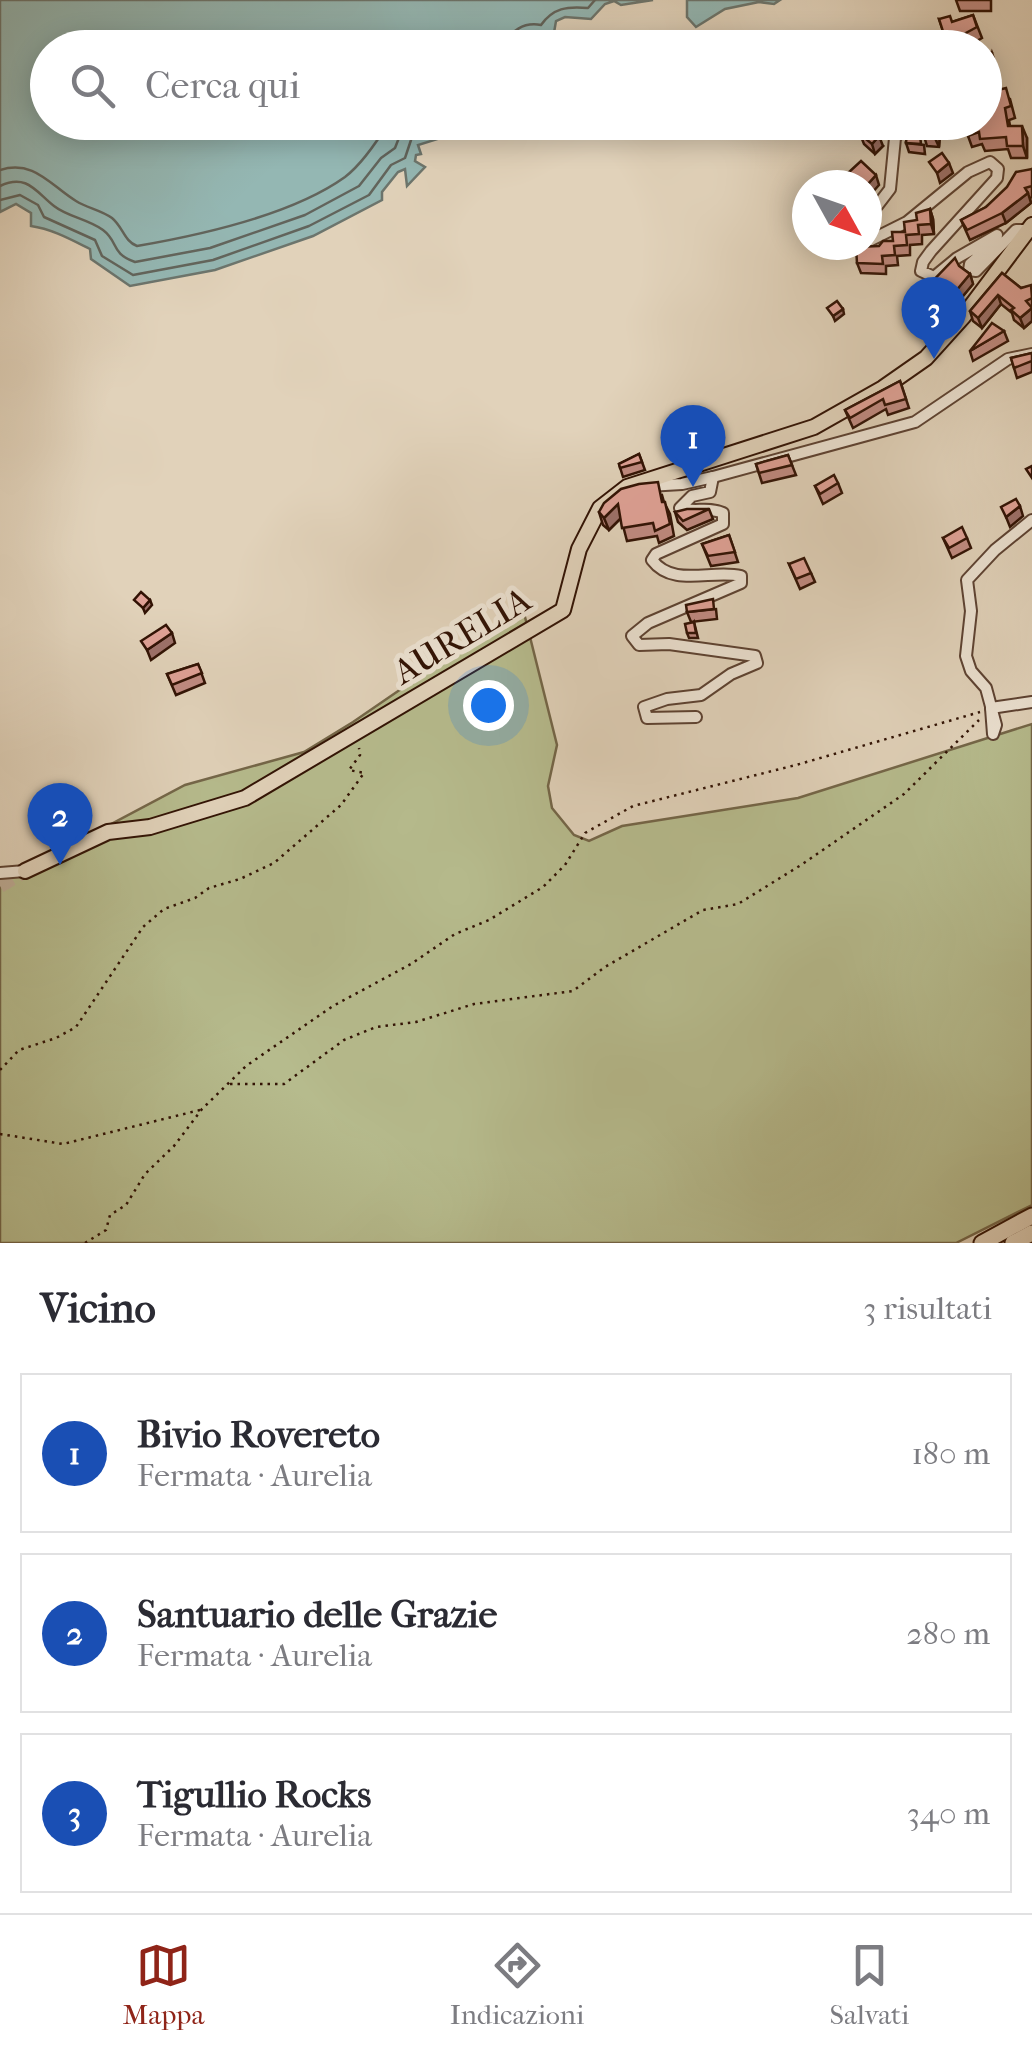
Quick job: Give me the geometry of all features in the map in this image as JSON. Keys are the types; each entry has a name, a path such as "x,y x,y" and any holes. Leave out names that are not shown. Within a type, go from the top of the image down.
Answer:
{"highway":[{"path":"982,1243 1032,1216"},
{"path":"1013,1243 1032,1233"}],"main road":[{"name":"AURELIA","path":"26,871 108,832 150,828 245,798 563,610 579,548 600,508 627,487 814,428 883,388 926,358 964,316 1030,227"}],"street":[{"path":"882,199 890,189 895,140"},
{"path":"882,234 906,222 968,172 990,162 998,170 997,178 922,262 921,271 934,277 957,258 998,235 970,264 969,270 976,270 1016,230 1030,227"},
{"path":"627,487 682,484 915,422 1008,359 1032,354"},
{"path":"696,717 647,718 644,708 667,699 701,695 757,663 755,656 670,644 639,645 632,636 648,623 741,583 741,576 726,572 683,576 660,570 652,560 656,554 723,524 723,513 710,507 680,508 692,496 710,492 713,477"},
{"path":"1032,520 995,550 968,580 971,611 966,656 971,672 986,688 991,708 1032,702"},
{"path":"0,873 26,871"}],"path":[{"path":"86,1243 106,1230 110,1215 126,1205 145,1174 246,1066 333,1006 542,887 565,864 586,833 633,806 796,766 991,708"},
{"path":"228,1084 284,1084 344,1040 376,1026 416,1022 474,1004 574,990 703,910 738,904 802,865 904,794 991,708"},
{"path":"0,1070 19,1050 76,1027 143,927 164,909 274,864 341,805 364,773 349,770 360,755 359,748 339,743"},
{"path":"0,1134 63,1144 202,1110"}],"green space":[{"path":"524,613 557,745 548,786 552,808 574,835 589,841 622,826 798,798 1032,724 1032,1205 956,1243 0,1243 0,883 185,785 304,752"}],"water":[{"path":"0,0 653,0 621,5 614,1 605,4 591,19 565,17 556,21 554,30 30,30 30,140 434,140 418,145 421,154 416,155 415,161 425,167 407,186 405,169 382,192 382,200 313,236 215,270 130,286 91,259 90,249 31,226 31,213 16,204 0,212"},
{"path":"687,0 780,0 725,9 696,27 687,17"}],"building":[{"path":"973,15 977,27 942,30 939,19 950,16 952,22"},
{"path":"1006,88 1011,106 1005,108 1008,126 1022,126 1023,146 1007,146 1006,137 1002,137 1002,89"},
{"path":"942,153 949,163 937,173 929,162"},
{"path":"861,161 871,170 851,170"},
{"path":"1032,169 1032,186 1025,188 1028,193 1002,213 967,230 961,220 986,207 1016,172"},
{"path":"930,209 931,224 918,225 919,234 906,235 907,245 894,246 895,255 882,256 882,242 893,241 892,232 905,232 904,222 917,220 916,213"},
{"path":"882,256 883,264 857,260 882,260"},
{"path":"955,258 970,274 940,310 926,288"},
{"path":"1002,273 1021,288 1031,285 1032,298 1026,301 1032,308 1020,318 998,295 978,318 970,311"},
{"path":"837,301 843,309 833,316 827,308"},
{"path":"992,323 1004,331 970,351"},
{"path":"1032,353 1032,361 1014,368 1011,358"},
{"path":"900,381 906,399 885,405 883,399 850,418 845,410"},
{"path":"639,454 642,462 620,468 619,464"},
{"path":"788,455 792,465 759,473 756,464"},
{"path":"834,475 838,483 820,494 815,486"},
{"path":"658,482 670,524 655,531 653,523 622,528 618,504 604,518 599,512 621,489"},
{"path":"1016,499 1020,506 1006,517 1001,507"},
{"path":"709,509 683,521 675,512"},
{"path":"962,527 967,538 949,548 943,538"},
{"path":"729,535 735,552 708,556 702,544"},
{"path":"804,558 811,573 796,579 789,564"},
{"path":"141,592 150,600 143,608 134,600"},
{"path":"713,599 714,609 687,612 686,605"},
{"path":"694,622 696,633 687,633 685,624"},
{"path":"166,625 172,633 147,650 141,641"},
{"path":"198,664 202,673 172,685 167,674"}],"tunnel":[{"path":"0,886 25,871"}],"place":[{"name":"Tigullio Rocks","path":"934,359"},
{"name":"Bivio Rovereto","path":"693,487"},
{"name":"Santuario delle Grazie","path":"60,865"}]}
